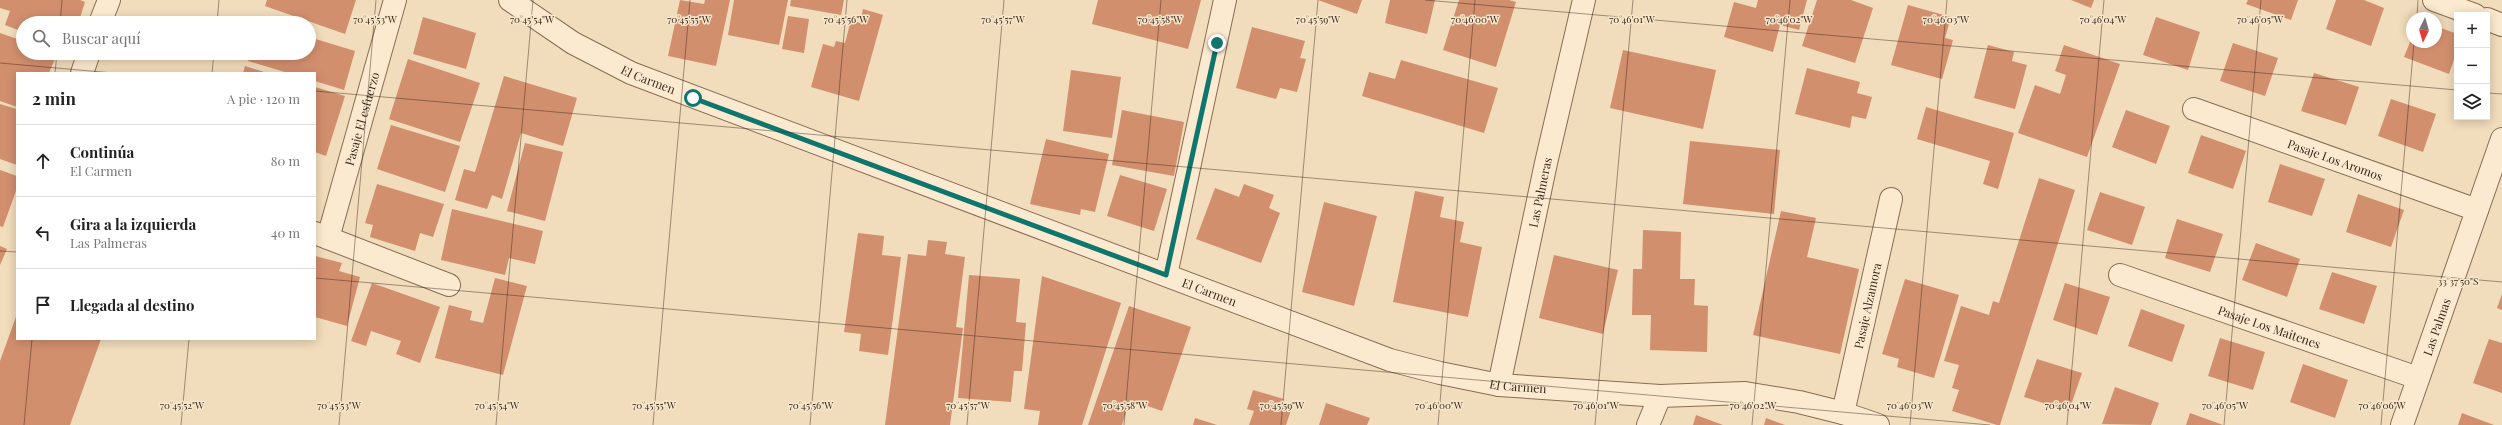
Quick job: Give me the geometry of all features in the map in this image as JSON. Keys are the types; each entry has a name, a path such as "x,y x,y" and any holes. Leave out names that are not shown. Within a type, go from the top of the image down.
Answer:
{"street":[{"path":"103,16 109,0"},
{"name":"Pasaje El esfuerzo","path":"395,0 322,235 449,285"},
{"name":"El Carmen","path":"510,0 573,43 630,73 1390,360 1440,373 1499,385 1660,396 1745,393 1799,402 1843,413 1878,425"},
{"path":"1166,275 1225,0"},
{"name":"Las Palmeras","path":"1499,385 1546,163 1584,0"},
{"path":"2434,0 2467,12"},
{"path":"2490,21 2502,25"},
{"path":"82,72 87,60"},
{"name":"Pasaje Los Aromos","path":"2194,109 2477,210"},
{"name":"Las Palmas","path":"2402,425 2502,139"},
{"name":"Pasaje Alzamora","path":"1843,413 1891,199"},
{"name":"Pasaje Los Maitenes","path":"2120,275 2418,378"},
{"path":"1648,425 1660,396"}],"building":[{"path":"0,0 80,0 85,2 81,16 16,16 16,29 5,25 10,11 0,8"},
{"path":"267,0 356,0 345,34 316,24 316,16 294,16 265,6"},
{"path":"680,0 704,4 705,0 730,0 716,66 668,56"},
{"path":"734,0 788,0 779,45 728,35"},
{"path":"791,0 844,0 841,15 790,6"},
{"path":"1098,0 1201,0 1188,49 1092,24"},
{"path":"1318,0 1362,0 1357,14"},
{"path":"1390,0 1435,0 1427,34 1385,23"},
{"path":"1459,0 1509,0 1516,2 1496,67 1443,50"},
{"path":"1758,0 1807,0 1799,30 1780,25 1773,52 1724,37 1734,2 1756,8"},
{"path":"1817,0 1851,0 1873,8 1855,63 1802,46"},
{"path":"2071,0 2094,0 2091,8"},
{"path":"2248,0 2298,0 2291,20 2246,4"},
{"path":"2336,0 2364,0 2384,8 2371,46 2326,29"},
{"path":"1908,5 1951,17 1945,38 1953,40 1942,79 1891,65"},
{"path":"863,9 883,15 859,101 811,87 823,44 834,47 836,41 845,43 851,20 860,23"},
{"path":"788,16 809,19 804,53 782,49"},
{"path":"423,17 476,33 466,69 413,54"},
{"path":"2156,17 2200,32 2188,70 2143,55"},
{"path":"1252,27 1305,41 1300,58 1306,59 1297,92 1280,88 1276,99 1236,88"},
{"path":"2442,28 2454,33 2454,60 2449,74 2404,57 2408,48 2442,48"},
{"path":"0,33 16,39 16,60 54,60 49,72 16,72 16,107 0,101"},
{"path":"316,39 355,51 344,90 316,81 316,72 285,72 248,61 316,60"},
{"path":"2233,43 2278,58 2265,96 2220,81"},
{"path":"1988,45 2014,52 2012,61 2027,65 2015,109 1974,98"},
{"path":"2064,45 2120,64 2087,157 2018,133 2035,85 2060,94 2066,75 2055,71"},
{"path":"1623,50 1716,70 1703,129 1610,108"},
{"path":"408,59 480,83 460,142 389,119"},
{"path":"1401,60 1498,88 1484,133 1362,96 1369,72 1395,79"},
{"path":"245,66 264,72 243,72"},
{"path":"1807,68 1860,82 1857,93 1872,97 1866,119 1852,116 1850,128 1795,114"},
{"path":"1071,70 1121,77 1112,138 1063,131"},
{"path":"2314,73 2359,87 2346,125 2301,111"},
{"path":"504,76 577,98 563,146 521,133 502,199 492,195 487,209 455,200 464,169 475,172"},
{"path":"316,87 345,96 326,156 316,152"},
{"path":"2391,99 2436,114 2423,152 2378,136"},
{"path":"0,104 16,109 16,165 0,159"},
{"path":"1926,107 2014,133 1998,189 1983,184 1990,161 1917,139"},
{"path":"1122,110 1184,122 1174,176 1112,165"},
{"path":"2126,110 2170,126 2156,164 2112,147"},
{"path":"391,125 460,146 445,192 377,169"},
{"path":"2201,135 2246,151 2233,189 2188,173"},
{"path":"1046,139 1109,154 1095,212 1081,209 1080,215 1030,204"},
{"path":"1690,141 1780,150 1774,214 1683,204"},
{"path":"525,143 563,152 545,221 507,211"},
{"path":"2280,164 2325,179 2312,216 2268,202"},
{"path":"0,170 16,176 16,191 3,227 0,226"},
{"path":"1120,175 1167,189 1154,231 1107,216"},
{"path":"2039,178 2075,190 2000,425 1997,425 1952,411 1959,390 1952,388 1959,365 1944,361 1961,306 1989,315 1993,301 1999,303"},
{"path":"377,184 444,204 433,237 420,233 415,251 370,237 373,225 365,223"},
{"path":"1244,184 1274,195 1269,208 1280,213 1261,263 1196,239 1215,188 1239,197"},
{"path":"1415,191 1444,197 1440,217 1464,222 1460,242 1482,247 1468,317 1393,302"},
{"path":"2100,192 2145,207 2132,245 2087,230"},
{"path":"2358,194 2404,210 2391,247 2346,232"},
{"path":"1324,202 1377,216 1354,306 1302,292"},
{"path":"452,209 543,231 535,264 509,258 505,275 441,260"},
{"path":"1781,211 1816,218 1807,257 1859,269 1840,354 1753,335"},
{"path":"2177,219 2223,234 2210,272 2165,258"},
{"path":"1643,230 1681,232 1680,279 1695,279 1694,305 1708,306 1707,352 1650,350 1651,315 1632,315 1633,269 1642,269"},
{"path":"858,233 884,236 882,255 901,257 888,355 859,351 861,334 844,332"},
{"path":"928,240 947,242 945,254 965,257 956,327 963,328 950,425 885,425 908,254 926,256"},
{"path":"2256,243 2300,259 2287,297 2242,280"},
{"path":"0,246 7,249 0,265"},
{"path":"1554,255 1618,270 1603,334 1539,318"},
{"path":"316,256 342,263 339,271 360,277 347,326 316,317"},
{"path":"2332,272 2377,286 2364,324 2319,309"},
{"path":"969,275 1020,279 1016,322 1026,323 1022,371 1014,371 1011,402 958,398"},
{"path":"1042,276 1121,303 1082,425 1038,425 1040,411 1024,409"},
{"path":"495,278 527,286 503,375 435,358 449,305 472,311 470,320 483,323"},
{"path":"1905,279 1959,295 1934,378 1897,367 1899,359 1882,354"},
{"path":"372,283 440,307 420,363 396,354 401,341 371,331 366,346 351,341"},
{"path":"2065,283 2110,297 2097,335 2053,320"},
{"path":"2502,294 2502,310 2497,308"},
{"path":"1129,306 1191,327 1162,411 1130,400 1122,425 1088,425"},
{"path":"2141,309 2185,325 2172,362 2128,346"},
{"path":"16,317 16,340 101,340 70,425 0,425 0,361"},
{"path":"2220,338 2265,352 2253,390 2208,376"},
{"path":"2489,339 2502,343 2502,393 2473,383"},
{"path":"2037,359 2082,373 2069,411 2024,397"},
{"path":"2303,364 2348,380 2335,418 2290,402"},
{"path":"2115,387 2159,403 2151,425 2102,424"},
{"path":"1253,390 1284,399 1282,404 1292,407 1286,425 1249,425 1254,411 1247,409"},
{"path":"1326,403 1370,418 1367,425 1319,425"},
{"path":"2190,413 2223,425 2186,425"},
{"path":"2462,413 2494,425 2458,425"},
{"path":"1696,415 1723,425 1693,425"},
{"path":"1195,418 1217,425 1193,425"},
{"path":"1766,418 1785,425 1764,425"}],"route":[{"path":"693,98 1166,275 1217,43"}]}
